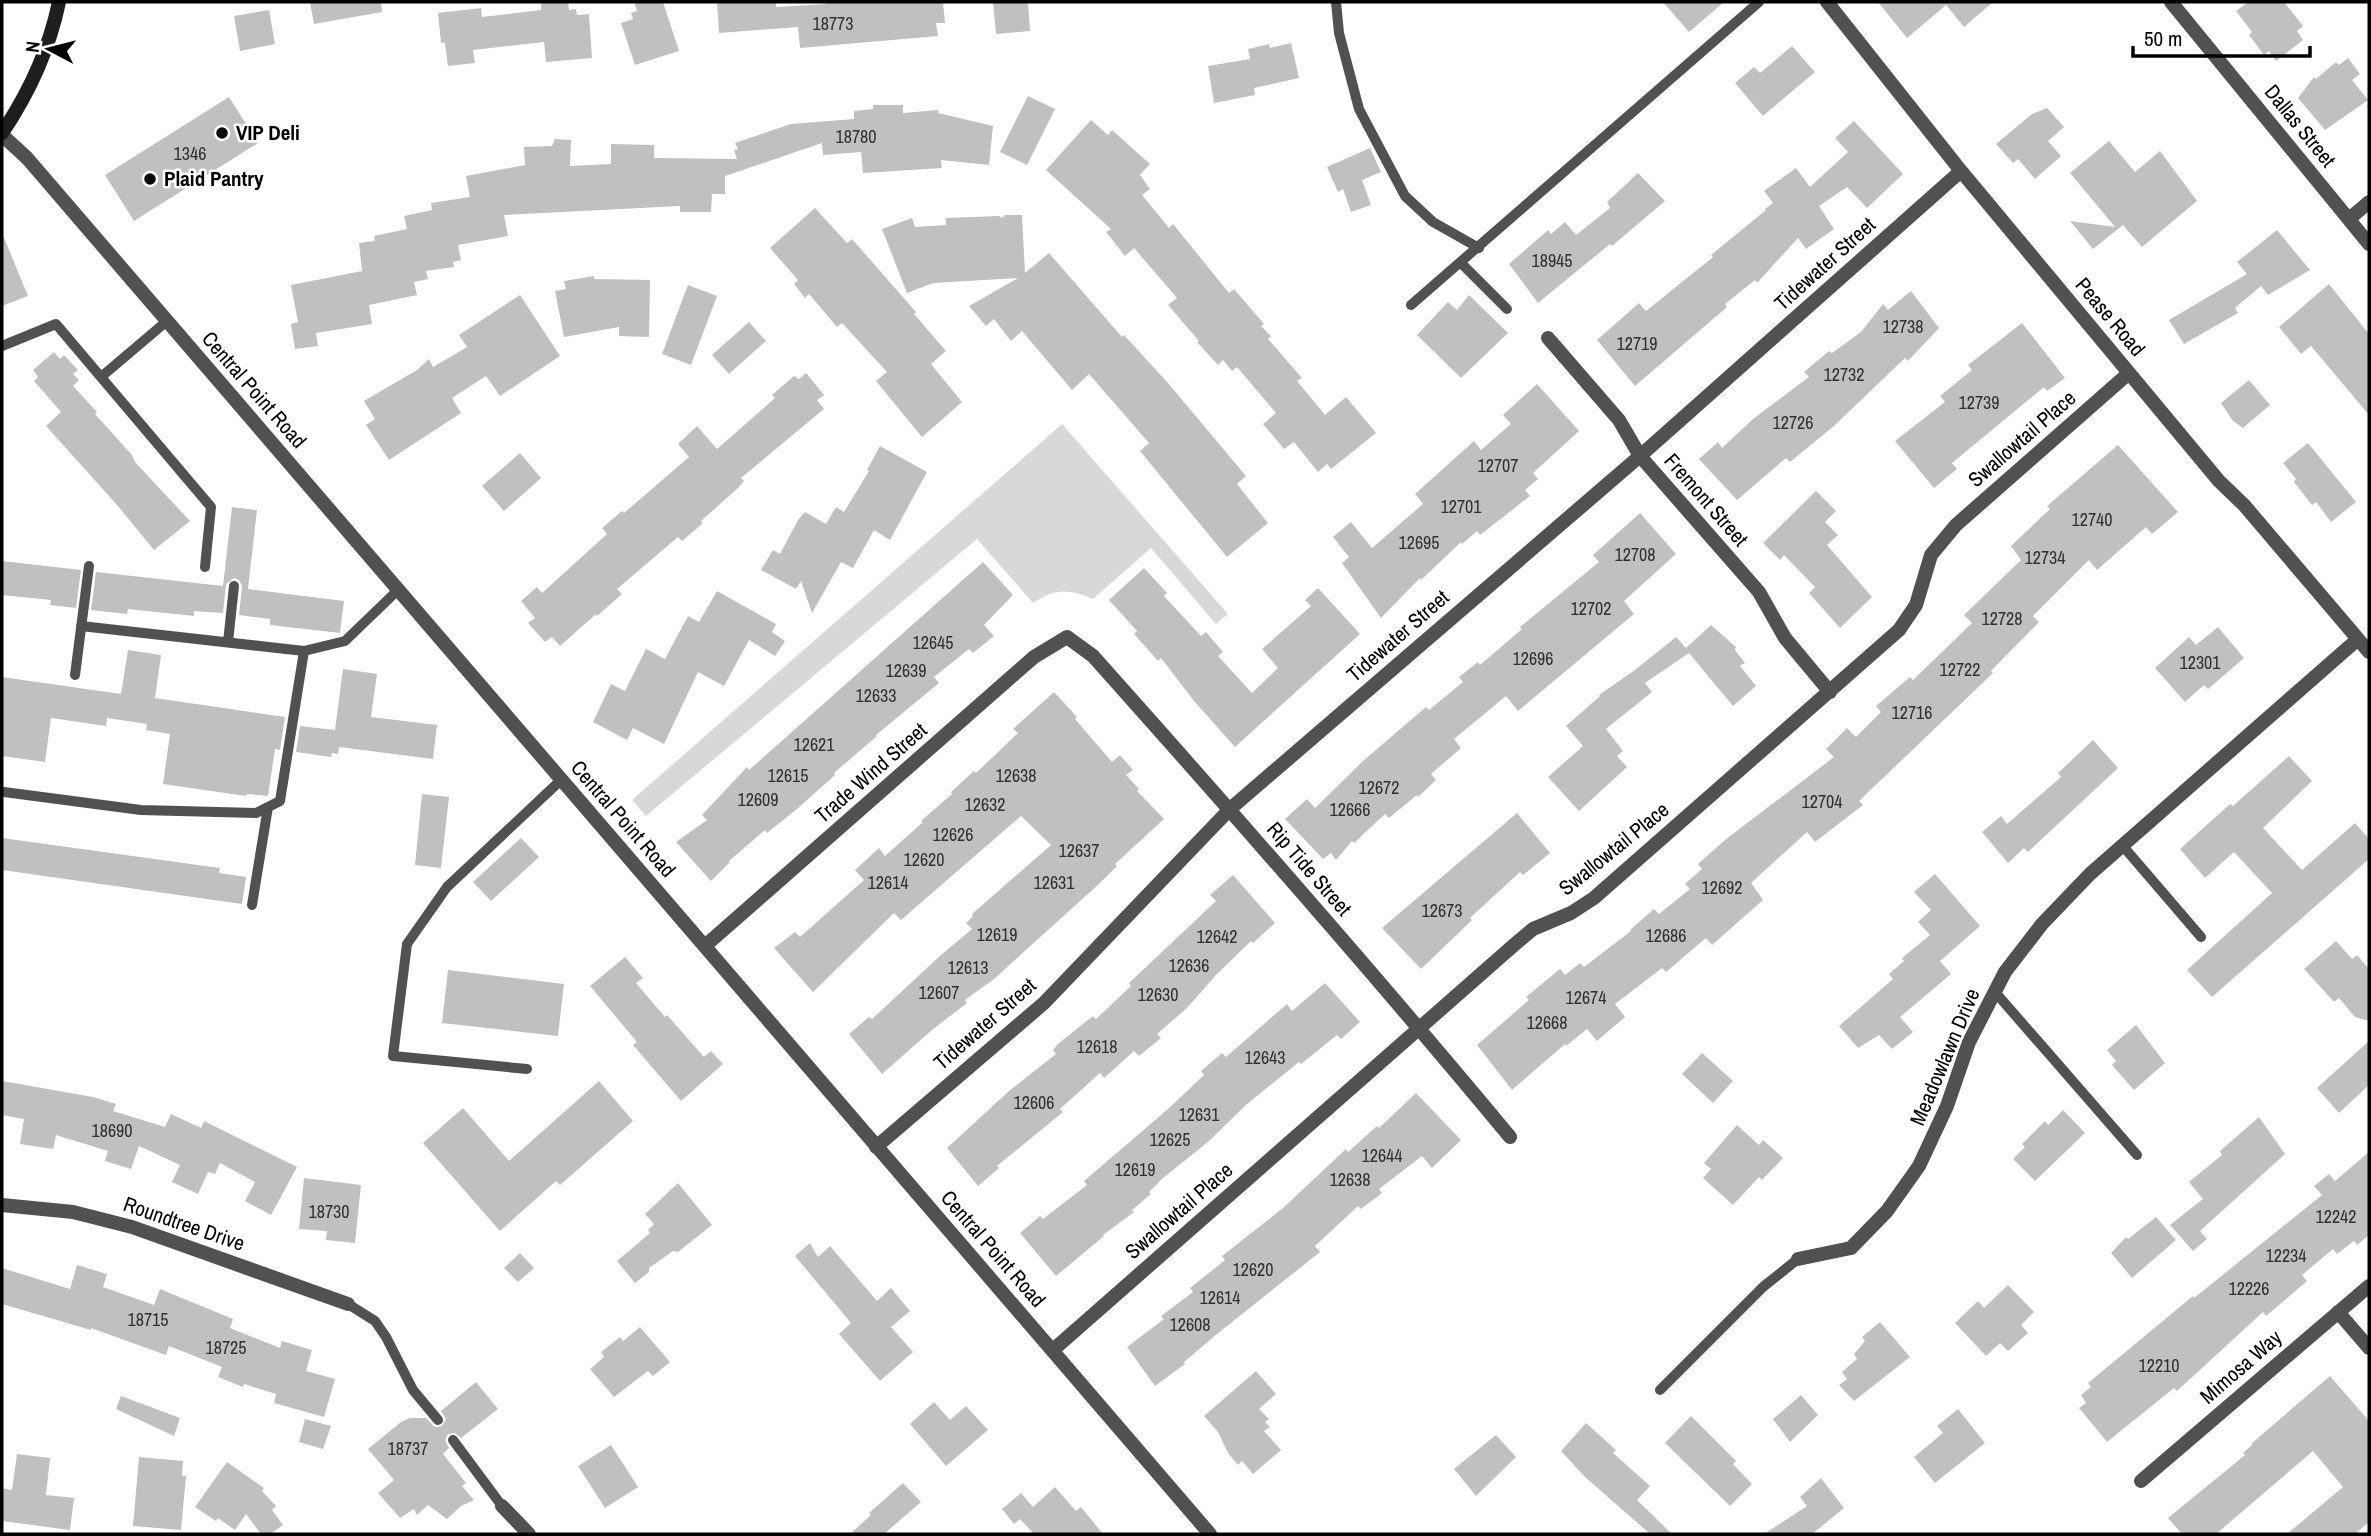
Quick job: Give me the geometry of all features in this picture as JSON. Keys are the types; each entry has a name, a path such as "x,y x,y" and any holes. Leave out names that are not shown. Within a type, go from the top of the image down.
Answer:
{"main road":[{"path":"2,134 21,105 37,72 50,38 59,2"}],"street":[{"name":"Pease Road","path":"1827,2 1961,171 2129,373 2369,653"},
{"name":"Dallas Street","path":"2171,2 2369,244"},
{"name":"Central Point Road","path":"2,134 27,158 399,589 1210,1534"},
{"name":"Tidewater Street","path":"876,1147 1044,1003 1230,809 1640,456 1961,171"},
{"path":"2349,219 2369,202"},
{"name":"Fremont Street","path":"1548,338 1619,420 1640,456 1759,593 1785,638 1830,692"},
{"name":"Swallowtail Place","path":"1053,1350 1533,929 1571,913 1594,898 1899,630 1916,605 1931,555 1956,526 2129,373"},
{"name":"Rip Tide Street","path":"1068,637 1093,656 1230,809 1420,1028 1510,1137"},
{"name":"Trade Wind Street","path":"706,945 1034,657 1068,637"},
{"name":"Meadowlawn Drive","path":"1798,1259 1851,1248 1887,1211 1919,1166 1947,1107 1969,1042 1995,992 2006,972 2042,924 2122,845 2358,639"},
{"name":"Roundtree Drive","path":"2,1206 73,1212 132,1227 348,1304"},
{"name":"Mimosa Way","path":"2141,1481 2369,1286"},
{"path":"2338,1312 2369,1348"},
{"path":"502,1506 529,1534"}],"lane":[{"path":"1336,2 1339,33 1359,109 1405,196 1433,222 1479,248"},
{"path":"1411,305 1759,2"},
{"path":"1461,263 1507,309"},
{"path":"101,377 167,321"},
{"path":"2,346 57,324 211,507 205,567"},
{"path":"75,675 89,566"},
{"path":"228,642 234,586"},
{"path":"81,626 304,651 345,641 399,589"},
{"path":"4,792 141,810 256,813 280,801 304,651"},
{"path":"527,1069 393,1056 407,944 447,887 561,780"},
{"path":"252,905 268,807"},
{"path":"2122,845 2201,937"},
{"path":"1995,992 2137,1155"},
{"name":"Meadowlawn Drive","path":"1660,1390 1763,1287 1798,1259"},
{"path":"348,1304 375,1321 413,1390 438,1420"},
{"path":"453,1440 502,1506"}],"shaded area":[{"path":"1062,424 1228,614 1216,624 1151,548 1093,599 1076,593 1062,592 1033,603 977,539 646,816 632,800"}],"building":[{"path":"310,2 381,2 382,12 314,24"},
{"path":"541,2 568,2 569,10 576,9 577,15 589,14 592,58 546,62 544,42 473,50 475,63 448,66 445,43 441,43 438,13 481,8 482,17 541,10"},
{"path":"634,2 663,2 679,51 635,65 621,23 633,19 631,13 637,11"},
{"path":"717,2 776,2 776,7 826,4 825,2 943,2 945,23 936,23 938,36 800,48 798,27 719,33"},
{"path":"993,2 1028,2 1030,31 996,34"},
{"path":"1663,2 1724,2 1689,32"},
{"path":"1878,2 1993,2 1964,27 1946,5 1907,38"},
{"path":"2248,2 2284,2 2303,26 2297,31 2303,40 2276,61 2269,51 2264,55 2249,35 2252,32 2236,11"},
{"path":"269,10 275,44 240,51 234,16"},
{"path":"1291,43 1299,78 1254,88 1255,95 1214,103 1208,66 1250,59 1248,49"},
{"path":"1792,46 1815,72 1763,116 1735,83 1754,67 1760,73"},
{"path":"2348,58 2360,74 2352,80 2368,100 2325,130 2298,98 2314,77 2316,79 2336,62 2339,65"},
{"path":"1028,96 1055,109 1027,165 1000,152"},
{"path":"229,97 258,143 134,221 105,175"},
{"path":"873,105 903,105 903,113 938,110 938,113 993,126 989,165 941,160 942,168 863,173 861,152 823,155 822,143 725,176 725,194 712,194 711,212 680,212 680,206 504,215 508,236 458,245 461,260 453,262 454,267 426,271 428,279 414,282 417,295 369,305 372,324 316,333 318,346 295,349 291,324 298,322 291,285 362,271 359,243 375,241 374,236 407,229 404,216 432,210 431,203 470,197 466,176 525,165 524,147 552,146 555,139 571,140 570,166 611,164 611,144 654,145 654,158 737,159 734,150 738,149 735,143 791,124 854,119 854,111 873,109"},
{"path":"2047,108 2064,127 2048,141 2061,156 2035,179 2018,159 2013,163 1996,144 2032,114"},
{"path":"1091,120 1108,135 1112,130 1150,164 1140,175 1150,189 1142,195 1169,228 1173,224 1229,293 1234,289 1264,324 1261,326 1271,336 1268,339 1302,378 1297,381 1325,415 1346,397 1376,433 1331,469 1327,464 1318,472 1294,442 1284,449 1263,424 1276,413 1237,367 1232,371 1223,360 1218,365 1168,305 1177,298 1134,248 1125,256 1106,232 1111,229 1046,170"},
{"path":"1854,121 1903,174 1867,208 1847,187 1819,206 1834,229 1806,249 1798,238 1757,283 1755,280 1725,304 1727,307 1635,386 1597,340 1639,303 1646,311 1713,257 1711,255 1773,203 1764,191 1796,168 1810,187 1848,152 1835,138"},
{"path":"2109,141 2135,172 2160,151 2197,201 2142,247 2123,225 2093,249 2070,221 2115,227 2070,173"},
{"path":"1370,148 1381,172 1362,180 1371,205 1351,212 1343,189 1338,192 1327,167"},
{"path":"1638,173 1665,201 1538,303 1509,264 1548,230 1551,234 1565,222 1576,235 1610,208 1607,202"},
{"path":"815,208 847,243 852,239 946,351 931,364 962,402 922,437 876,381 887,372 842,323 837,327 809,294 805,298 794,284 798,280 770,248"},
{"path":"1005,215 1022,215 1025,273 1049,253 1122,337 1124,335 1168,383 1246,476 1237,484 1268,523 1227,557 1140,451 1149,443 1089,374 1072,390 1022,331 1011,341 994,319 986,326 969,306 1018,278 933,283 907,293 882,229 912,218 915,227 946,225 946,218 1002,218"},
{"path":"2277,230 2310,270 2268,295 2261,286 2235,308 2238,313 2184,344 2169,320 2247,274 2237,262"},
{"path":"2,233 28,296 2,306"},
{"path":"594,276 594,279 650,280 649,337 619,336 619,327 564,337 555,291 566,289 564,281"},
{"path":"2329,284 2369,334 2369,415 2311,346 2301,354 2279,327"},
{"path":"688,285 717,296 691,365 662,354"},
{"path":"1911,291 1939,328 1908,361 1905,358 1834,426 1790,462 1786,458 1737,500 1699,459 1718,442 1722,448 1753,419 1809,377 1804,372 1829,351 1832,353 1861,332 1883,304 1888,310"},
{"path":"520,295 560,356 500,396 486,376 452,398 461,413 389,460 366,425 375,419 364,401 417,370 429,359 433,367 467,347 459,335"},
{"path":"1469,295 1508,333 1461,378 1417,335 1448,302 1457,310"},
{"path":"749,322 766,341 729,374 712,355"},
{"path":"2022,323 2065,378 2047,391 2044,387 1952,463 1957,469 1934,488 1895,441 1945,402 1940,396 1972,370 1968,365"},
{"path":"54,352 60,359 64,355 78,370 73,374 79,380 73,386 97,412 95,414 132,455 135,462 190,521 154,550 46,426 61,412 34,381 38,377 33,370"},
{"path":"806,373 824,395 817,400 824,409 741,478 744,481 701,521 702,524 682,541 678,537 617,589 622,594 597,616 596,614 560,646 552,637 545,642 528,623 535,618 521,601 537,587 542,593 607,534 602,528 622,511 624,513 689,457 678,444 697,426 717,449 775,398 772,395 794,376 799,379"},
{"path":"2249,380 2270,405 2243,428 2233,421 2221,403"},
{"path":"1537,384 1579,431 1533,473 1538,479 1525,490 1530,496 1480,535 1477,531 1462,544 1461,542 1421,580 1420,578 1381,618 1342,563 1349,557 1333,537 1351,522 1372,548 1423,504 1415,494 1474,441 1481,450 1511,424 1503,415"},
{"path":"2308,443 2356,502 2331,522 2316,502 2312,505 2283,463"},
{"path":"2118,445 2178,512 2152,534 2146,527 2097,570 2089,560 2033,616 2039,622 1991,671 1993,673 1859,801 1863,805 1815,842 1807,832 1751,883 1763,900 1712,945 1706,938 1666,972 1662,968 1615,1004 1625,1017 1597,1041 1587,1029 1566,1046 1565,1044 1512,1090 1477,1045 1529,1000 1526,997 1560,969 1565,975 1580,963 1584,967 1631,931 1654,909 1659,914 1690,889 1685,884 1702,869 1698,864 1725,840 1834,757 1826,749 1847,728 1856,737 1881,712 1876,706 1910,677 1913,680 1972,623 1964,615 2021,560 2011,546 2050,509 2047,506"},
{"path":"880,446 927,472 890,540 874,530 853,568 841,562 812,613 801,581 796,589 761,570 773,550 780,554 805,512 826,524 836,507 844,512 869,471 867,470"},
{"path":"520,453 541,478 504,511 482,486"},
{"path":"1816,491 1836,511 1825,522 1838,535 1827,545 1872,597 1840,628 1809,593 1815,587 1784,555 1780,560 1763,543"},
{"path":"232,507 257,510 248,589 344,601 340,633 270,625 270,619 239,615 242,586 239,580 234,578 226,584 223,613 194,611 194,616 128,609 127,614 91,610 96,572 223,586"},
{"path":"1640,513 1676,554 1624,601 1634,614 1518,711 1506,696 1454,739 1461,748 1431,774 1436,780 1418,797 1417,795 1389,818 1385,814 1354,843 1352,841 1336,860 1331,853 1323,859 1285,819 1307,799 1315,808 1363,761 1426,707 1429,710 1463,682 1459,677 1478,662 1480,665 1522,629 1520,627 1599,562 1593,555"},
{"path":"2,561 81,570 76,608 50,605 51,600 2,595"},
{"path":"983,562 1013,595 984,625 994,636 973,653 969,649 934,677 939,683 876,735 797,809 767,833 765,830 729,861 711,881 676,842 707,820 702,815 747,767 749,770"},
{"path":"1144,568 1167,593 1164,596 1201,636 1206,632 1223,652 1218,656 1252,693 1278,668 1262,649 1311,606 1305,600 1318,588 1360,634 1235,747 1194,701 1161,658 1158,661 1134,634 1137,631 1109,600"},
{"path":"717,591 776,624 772,632 785,641 775,656 749,640 724,686 698,672 664,744 633,728 627,740 593,722 611,684 625,691 646,649 665,659 688,616 699,622"},
{"path":"1711,625 1736,647 1735,650 1745,663 1740,666 1756,686 1733,706 1689,653 1645,683 1652,692 1606,729 1623,751 1617,756 1627,767 1579,811 1548,777 1583,746 1566,726 1599,695 1676,637 1686,648"},
{"path":"2218,627 2244,658 2208,689 2204,685 2185,702 2155,668 2189,637 2196,645"},
{"path":"128,650 161,655 155,698 285,717 280,750 275,749 268,796 246,796 163,784 170,734 146,730 147,724 107,718 106,726 51,718 45,762 2,756 2,677 121,694"},
{"path":"343,669 377,674 371,717 437,725 433,759 339,747 338,754 332,753 331,757 296,752 300,726 335,730"},
{"path":"1054,692 1112,762 1120,755 1133,770 1126,775 1139,789 1137,791 1164,819 1115,864 1117,866 1100,883 994,979 965,1000 967,1003 882,1074 849,1034 869,1017 872,1019 972,929 966,923 972,914 1051,845 1021,816 901,920 894,913 813,992 774,948 795,932 800,937 864,880 855,870 879,848 885,856 952,794 951,792 974,771 976,773 1018,733 1013,729"},
{"path":"2093,740 2118,768 2028,852 2024,848 2008,863 1982,832 2001,816 2007,824 2061,777 2058,773"},
{"path":"2289,756 2312,781 2263,828 2302,870 2355,823 2369,839 2369,859 2212,997 2187,970 2272,893 2234,852 2205,878 2180,849"},
{"path":"422,794 449,797 441,868 415,865"},
{"path":"1517,813 1550,853 1523,875 1520,872 1470,918 1472,920 1421,969 1382,928"},
{"path":"2,838 220,868 219,873 246,877 242,904 2,870"},
{"path":"521,838 539,857 491,901 473,882"},
{"path":"1935,874 1980,926 1940,961 1951,974 1900,1017 1913,1032 1892,1049 1879,1035 1858,1048 1839,1026 1893,979 1889,974 1904,961 1902,958 1930,935 1918,922 1931,910 1914,892"},
{"path":"1233,875 1275,923 1253,943 1251,941 1187,1008 1157,1034 1161,1038 1139,1056 1134,1051 1104,1078 1100,1073 1060,1109 1063,1112 997,1166 999,1168 978,1186 947,1148 1009,1091 1056,1054 1053,1050 1059,1043 1093,1016 1096,1019 1131,986 1129,983 1216,901 1210,895"},
{"path":"2336,941 2352,959 2357,955 2369,969 2369,1021 2355,1017 2339,998 2334,1002 2304,969"},
{"path":"625,957 643,978 636,983 665,1017 667,1015 704,1057 711,1051 723,1064 681,1101 633,1045 637,1042 590,986"},
{"path":"448,970 564,984 558,1036 442,1023"},
{"path":"1325,983 1360,1022 1341,1039 1337,1035 1301,1064 1299,1062 1247,1104 1209,1141 1162,1179 1149,1192 1151,1194 1132,1210 1134,1212 1056,1276 1020,1233 1040,1216 1043,1219 1087,1185 1084,1181 1168,1109 1204,1075 1201,1071 1222,1053 1226,1057 1287,1004 1292,1011"},
{"path":"2136,1025 2165,1063 2134,1090 2112,1065 2116,1061 2107,1050"},
{"path":"2369,1041 2369,1085 2339,1113 2317,1088"},
{"path":"1702,1053 1733,1081 1713,1103 1682,1074"},
{"path":"2,1081 93,1097 116,1104 113,1111 165,1127 171,1114 201,1128 204,1121 297,1167 271,1215 245,1201 255,1182 220,1163 215,1174 208,1172 198,1194 172,1182 180,1165 139,1146 131,1169 105,1161 108,1151 56,1135 53,1149 20,1144 24,1119 2,1115"},
{"path":"599,1081 633,1121 560,1185 556,1181 500,1231 423,1143 463,1108 509,1161"},
{"path":"1416,1093 1461,1140 1432,1168 1422,1156 1379,1189 1382,1193 1361,1209 1358,1206 1315,1246 1320,1252 1155,1386 1127,1347 1164,1319 1161,1316 1193,1292 1190,1288 1225,1260 1222,1256 1283,1208 1346,1149 1348,1152 1377,1126 1379,1128"},
{"path":"2063,1110 2085,1133 2035,1181 2013,1159 2025,1147 2022,1144 2045,1121 2048,1125"},
{"path":"2259,1117 2285,1154 2200,1231 2207,1239 2193,1251 2170,1225 2203,1199 2189,1182 2222,1155 2220,1151"},
{"path":"1737,1125 1759,1145 1763,1140 1783,1158 1762,1180 1759,1177 1733,1205 1703,1178 1711,1169 1704,1163"},
{"path":"2369,1152 2369,1235 2357,1245 2354,1241 2337,1254 2333,1249 2302,1275 2307,1281 2266,1316 2263,1312 2177,1391 2174,1388 2107,1442 2079,1408 2086,1403 2081,1395 2091,1387 2088,1383 2322,1195 2314,1186 2329,1174 2335,1181"},
{"path":"304,1178 361,1185 355,1243 326,1240 327,1231 299,1229"},
{"path":"678,1183 712,1225 678,1252 673,1251 649,1268 649,1272 635,1283 617,1261 650,1233 648,1230 654,1224 645,1214"},
{"path":"2156,1217 2176,1240 2132,1278 2111,1253 2126,1237 2128,1239"},
{"path":"810,1243 818,1257 830,1246 877,1301 891,1288 910,1311 891,1327 913,1352 880,1381 839,1334 851,1323 795,1256"},
{"path":"520,1253 534,1268 518,1282 504,1268"},
{"path":"77,1265 107,1274 103,1287 154,1305 160,1289 233,1319 230,1328 280,1348 282,1341 312,1350 306,1371 335,1379 324,1417 274,1403 276,1394 244,1384 243,1387 218,1377 222,1367 169,1346 166,1355 91,1328 2,1304 2,1268 70,1289"},
{"path":"2008,1285 2034,1312 2021,1325 2028,1333 2008,1351 2000,1343 1986,1356 1955,1323 1978,1301 1984,1308"},
{"path":"1880,1322 1910,1357 1854,1401 1839,1385 1847,1379 1842,1372 1857,1359 1854,1354 1865,1341 1862,1337"},
{"path":"640,1327 670,1362 653,1376 648,1371 614,1397 590,1369 604,1357 601,1352 620,1337 623,1341"},
{"path":"1256,1371 1276,1394 1259,1409 1269,1419 1265,1422 1270,1427 1264,1431 1281,1450 1253,1474 1242,1461 1238,1465 1228,1453 1218,1432 1204,1416"},
{"path":"2330,1376 2369,1421 2369,1522 2355,1534 2287,1534 2343,1487 2313,1451 2216,1534 2182,1534 2168,1518 2245,1455 2243,1453 2251,1444"},
{"path":"476,1382 498,1409 461,1438 455,1433 448,1434 445,1440 449,1448 443,1454 466,1483 462,1486 474,1500 461,1506 447,1519 428,1505 417,1515 414,1509 400,1518 378,1493 394,1480 368,1449 401,1422 410,1418 426,1418 435,1427 442,1426 446,1419 441,1411"},
{"path":"1801,1395 1818,1415 1790,1442 1773,1419"},
{"path":"121,1396 180,1418 174,1436 116,1409"},
{"path":"934,1402 950,1420 966,1406 988,1430 946,1466 910,1424"},
{"path":"1958,1409 1985,1443 1935,1483 1914,1457 1943,1433 1937,1426"},
{"path":"1691,1416 1736,1461 1733,1464 1752,1484 1730,1506 1665,1443"},
{"path":"305,1419 331,1426 323,1449 299,1442"},
{"path":"1586,1423 1616,1450 1613,1453 1650,1486 1637,1500 1672,1534 1650,1534 1584,1476 1561,1451"},
{"path":"1496,1435 1516,1457 1476,1496 1454,1469"},
{"path":"611,1445 638,1487 605,1508 578,1466"},
{"path":"17,1454 50,1458 46,1495 74,1498 70,1530 2,1521 2,1488 12,1490"},
{"path":"139,1457 183,1461 182,1476 186,1476 181,1530 133,1526"},
{"path":"227,1462 264,1488 262,1491 276,1506 272,1510 283,1525 270,1534 261,1534 246,1514 235,1530 195,1507"},
{"path":"1821,1478 1844,1508 1812,1534 1764,1534 1807,1506 1800,1497"},
{"path":"903,1483 921,1502 884,1534 850,1534 871,1515 869,1513"},
{"path":"1055,1487 1076,1511 1081,1507 1103,1534 1034,1534 1020,1519 1014,1524 1002,1509 1021,1493 1033,1507"}],"place":[{"name":"VIP Deli","path":"222,133"},
{"name":"Plaid Pantry","path":"150,179"}]}
